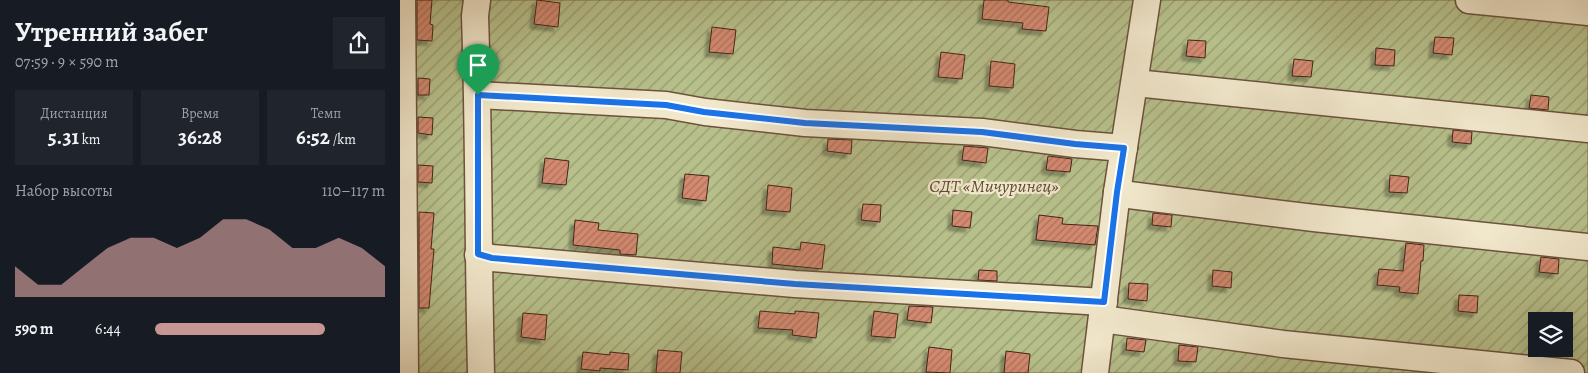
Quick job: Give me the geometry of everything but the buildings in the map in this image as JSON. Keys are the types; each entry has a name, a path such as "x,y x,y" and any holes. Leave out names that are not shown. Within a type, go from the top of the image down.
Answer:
{"street":[{"path":"402,0 405,373"},
{"path":"477,0 478,254 481,373"},
{"path":"1096,373 1117,192 1147,0"},
{"path":"1469,0 1588,12"},
{"path":"1135,83 1588,128"},
{"path":"478,95 666,105 704,112 805,123 982,132 1075,144 1124,148"},
{"path":"1117,192 1314,218 1588,247"},
{"path":"478,254 492,258 1103,311 1283,344 1571,373"}],"green space":[{"name":"СДТ «Мичуринец»","path":"400,0 1588,0 1588,373 400,373"}],"route":[{"path":"478,95 666,105 704,112 805,123 982,132 1075,144 1124,148 1104,302 795,284 492,258 478,254 478,95"}]}
